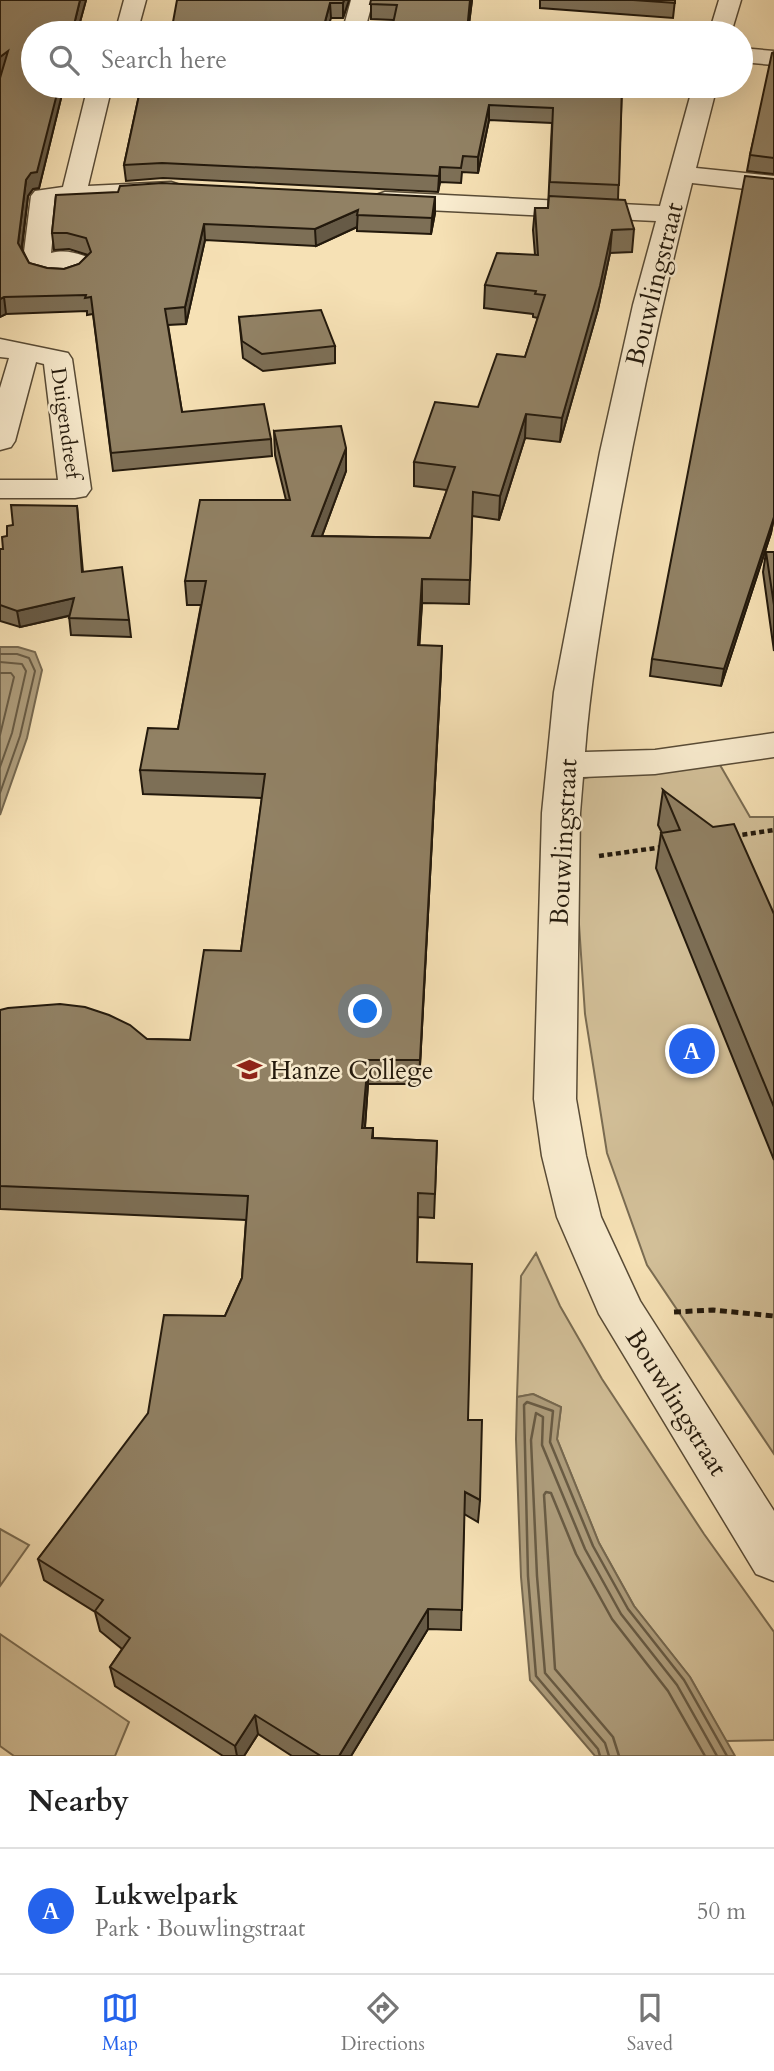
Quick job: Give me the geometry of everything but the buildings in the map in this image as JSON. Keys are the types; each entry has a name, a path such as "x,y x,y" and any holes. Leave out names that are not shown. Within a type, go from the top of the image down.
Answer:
{"street":[{"path":"129,21 135,0"},
{"path":"356,21 362,0"},
{"path":"724,21 730,0"},
{"path":"753,56 774,58"},
{"path":"74,193 97,98"},
{"name":"Bouwlingstraat","path":"702,98 647,305 615,453 572,692 560,862 555,1099 564,1156 579,1217 622,1314 774,1558"},
{"path":"681,174 774,184"},
{"path":"46,262 37,260 44,196 190,191"},
{"path":"355,199 672,214"},
{"name":"Duigendreef","path":"0,441 13,349 58,359 75,489 0,489"},
{"path":"565,765 771,754"}],"path":[{"path":"720,838 774,830"},
{"path":"560,862 667,846"},
{"path":"622,1314 713,1310 774,1316"}],"shaded area":[{"path":"720,765 750,817 774,817 774,1454 647,1265 607,1153 585,1014 573,835 581,779 613,771"},
{"path":"536,1253 560,1306 602,1379 704,1534 774,1632 774,1740 726,1741 690,1677 634,1606 599,1543 557,1439 561,1407 533,1394 517,1397 521,1276"},
{"path":"0,1529 29,1545 0,1586"},
{"path":"0,1634 129,1722 115,1756 14,1756 0,1746"}],"water":[{"path":"0,647 18,647 35,652 42,670 27,738 0,815"},
{"path":"533,1394 561,1407 557,1439 599,1543 634,1606 690,1677 735,1756 595,1756 530,1680 521,1577 516,1439 517,1397"}],"place":[{"name":"Lukwelpark","path":"692,1051"},
{"name":"Hanze College","path":"250,1070"}]}
